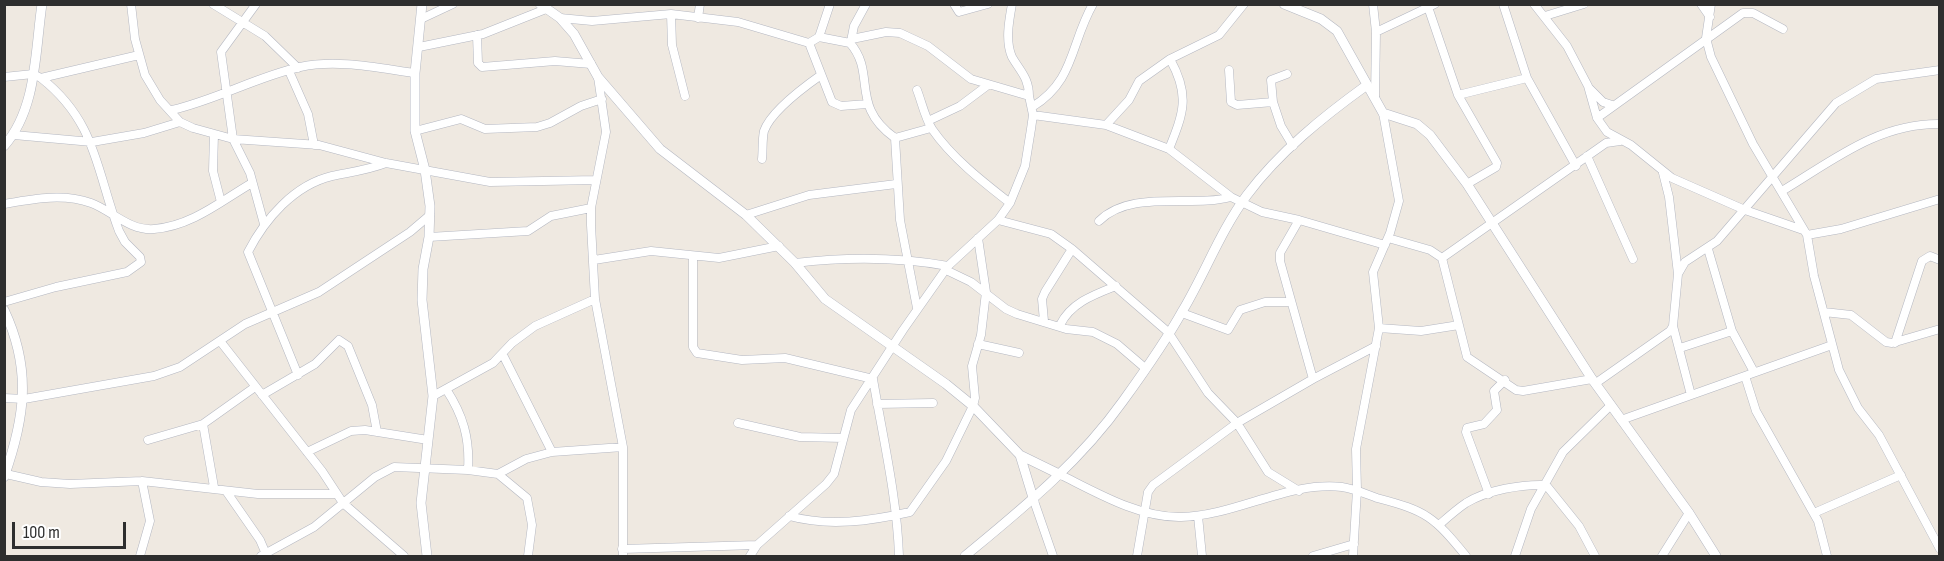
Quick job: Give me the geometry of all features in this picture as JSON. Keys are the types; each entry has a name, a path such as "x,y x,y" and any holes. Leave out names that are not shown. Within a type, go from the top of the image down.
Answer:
{"street":[{"path":"4,146 14,135 21,121 37,76 42,4"},
{"path":"131,4 139,55 150,83 160,100 172,110 180,122"},
{"path":"213,4 244,22 286,54 298,68"},
{"path":"256,4 221,52 233,139 252,183 264,224"},
{"path":"422,4 415,73 415,131 425,170 430,215 429,237 423,269 422,300 433,396 421,514 427,556"},
{"path":"421,19 453,4"},
{"path":"698,18 700,4"},
{"path":"819,37 830,4"},
{"path":"866,4 854,26 851,41 859,57 867,104 876,121 895,138 896,184 917,308"},
{"path":"954,4 959,12 988,4"},
{"path":"750,556 757,545 826,484 834,474 851,410 917,308 947,268 998,220 1010,203 1025,166 1032,111 1029,84 1012,57 1008,43 1012,4"},
{"path":"1032,111 1047,98 1064,77 1082,24 1093,4"},
{"path":"1106,124 1129,100 1134,86 1170,59 1219,35 1244,4"},
{"path":"1284,4 1330,24 1368,85 1383,113 1399,201 1387,242 1373,272 1379,328 1356,449 1357,490 1353,556"},
{"path":"1373,4 1376,32 1375,98"},
{"path":"1503,4 1527,78 1576,166"},
{"path":"1534,4 1567,46 1595,96 1612,105"},
{"path":"1545,16 1584,4"},
{"path":"1701,4 1710,17"},
{"path":"1712,4 1706,38 1711,57 1721,74 1743,126 1805,232 1839,370 1858,408 1879,435 1940,549"},
{"path":"1376,32 1432,6 1458,95 1497,163 1496,166 1467,184"},
{"path":"419,47 500,29 543,7 560,18 574,34 598,77 660,148 746,215 795,262 825,300 893,345 973,406 1020,455 1098,494 1160,516 1198,516 1299,491 1341,487 1357,490 1418,511 1440,524 1466,556"},
{"path":"1597,118 1743,13 1753,13 1783,29"},
{"path":"671,14 672,45 685,96"},
{"path":"560,18 592,21 671,14 750,24 809,43 819,37 851,41 886,32 900,33 928,45 971,79 1029,96"},
{"path":"477,35 478,63 482,67 555,61 591,64"},
{"path":"809,43 835,106 867,104"},
{"path":"4,77 37,76 139,55"},
{"path":"1169,149 1184,102 1183,85 1170,59"},
{"path":"172,110 228,94 298,68 345,64 415,73"},
{"path":"1229,70 1230,99 1233,104 1273,102"},
{"path":"1678,274 1685,262 1708,249 1745,210 1772,176 1804,143 1830,109 1851,91 1876,79 1940,70"},
{"path":"289,71 302,98 313,130 314,145"},
{"path":"1287,74 1271,80 1273,102 1281,126 1293,146"},
{"path":"762,159 763,138 769,122 804,87 821,75"},
{"path":"4,302 56,287 112,276 137,266 140,257 125,242 114,217 92,142 85,127 56,90 37,76"},
{"path":"598,77 606,132 591,208 596,299 623,447 622,553 757,545"},
{"path":"1458,95 1527,78"},
{"path":"895,138 930,124 960,106 988,85"},
{"path":"965,556 1034,501 1061,475 1122,403 1146,368 1182,313 1243,201 1293,146 1333,110 1368,85"},
{"path":"1588,86 1597,118 1607,132 1651,160 1663,173 1745,210 1805,232 1841,229 1940,199"},
{"path":"917,90 930,124 960,160 1010,203"},
{"path":"415,131 461,118 485,129 537,127 550,123 581,106 602,99"},
{"path":"1032,111 1106,124 1169,149 1231,197 1262,212 1430,250 1442,258 1467,357 1505,380 1516,390 1530,391 1568,381 1594,381 1664,338 1674,326"},
{"path":"1383,113 1417,124 1430,135 1467,184 1594,381 1689,513 1716,556"},
{"path":"14,135 92,142 144,133 180,122 233,139 314,145 386,163 503,184 559,179 597,180"},
{"path":"1782,191 1858,143 1898,130 1940,124"},
{"path":"1606,143 1607,132"},
{"path":"214,134 213,171 221,202"},
{"path":"1442,258 1606,143 1620,141"},
{"path":"1587,156 1633,259"},
{"path":"298,375 248,256 264,224 284,203 311,184 386,163"},
{"path":"1663,173 1669,197 1678,274 1674,326 1691,395"},
{"path":"4,204 61,197 78,199 98,206 114,217 152,229 192,218 252,183"},
{"path":"746,215 793,198 896,184"},
{"path":"1099,221 1108,212 1118,208 1176,199 1216,201 1231,197"},
{"path":"429,237 528,231 551,216 591,208"},
{"path":"4,398 24,399 166,373 193,360 245,324 319,292 410,232 430,215"},
{"path":"1299,219 1280,254 1290,302 1313,379"},
{"path":"998,220 1051,234 1072,249 1168,332 1208,393 1237,423 1268,472 1299,491"},
{"path":"789,516 819,523 910,512 935,477 973,406 975,398 972,366 983,323 986,292 978,238"},
{"path":"594,260 651,251 693,256 736,256 779,246"},
{"path":"1044,321 1042,299 1072,249"},
{"path":"1708,249 1732,331 1754,372"},
{"path":"693,256 693,347 698,353 741,360 785,358 873,379"},
{"path":"1895,344 1922,261 1930,256 1940,260"},
{"path":"795,262 848,259 908,261 947,268 986,292 1006,309 1060,325 1066,329 1094,332 1117,344 1146,368"},
{"path":"1060,325 1067,310 1116,286"},
{"path":"433,396 503,355 512,343 536,326 596,299"},
{"path":"1182,313 1228,330 1240,310 1246,307 1266,302 1290,302"},
{"path":"4,310 20,354 24,399 5,476 70,484 142,481 214,487 226,491 336,494"},
{"path":"1824,312 1851,315 1886,342 1895,344 1940,329"},
{"path":"1379,328 1421,331 1459,325"},
{"path":"1680,348 1732,331"},
{"path":"262,395 315,364 339,340 342,340 348,346 372,405 377,432"},
{"path":"220,341 307,452 343,503 404,556"},
{"path":"978,344 1019,353"},
{"path":"1622,420 1832,345"},
{"path":"1137,556 1148,492 1153,485 1237,423 1313,379 1377,346"},
{"path":"503,355 552,452"},
{"path":"1745,376 1756,411 1814,513 1822,531 1827,556"},
{"path":"873,379 888,478 897,515 898,556"},
{"path":"1489,494 1479,462 1466,438 1466,432 1467,428 1484,424 1497,410 1494,391 1505,380"},
{"path":"1735,380 1748,387"},
{"path":"148,440 203,424 255,387"},
{"path":"446,389 464,419 470,452 468,470"},
{"path":"877,404 933,404"},
{"path":"1515,556 1531,509 1568,445 1611,405"},
{"path":"738,423 800,437 843,438"},
{"path":"203,424 214,487"},
{"path":"307,452 351,431 377,432 428,440"},
{"path":"498,474 526,459 552,452 623,447"},
{"path":"1020,455 1053,556"},
{"path":"226,491 260,540 264,555 314,528 375,477 394,467 468,470 498,474 527,498 532,525 528,556"},
{"path":"1814,513 1901,475"},
{"path":"140,556 150,521 142,481"},
{"path":"1440,524 1466,503 1489,494 1533,484 1546,485 1579,526 1595,556"},
{"path":"1662,556 1689,513"},
{"path":"1198,516 1202,556"},
{"path":"1313,556 1354,544"}]}
